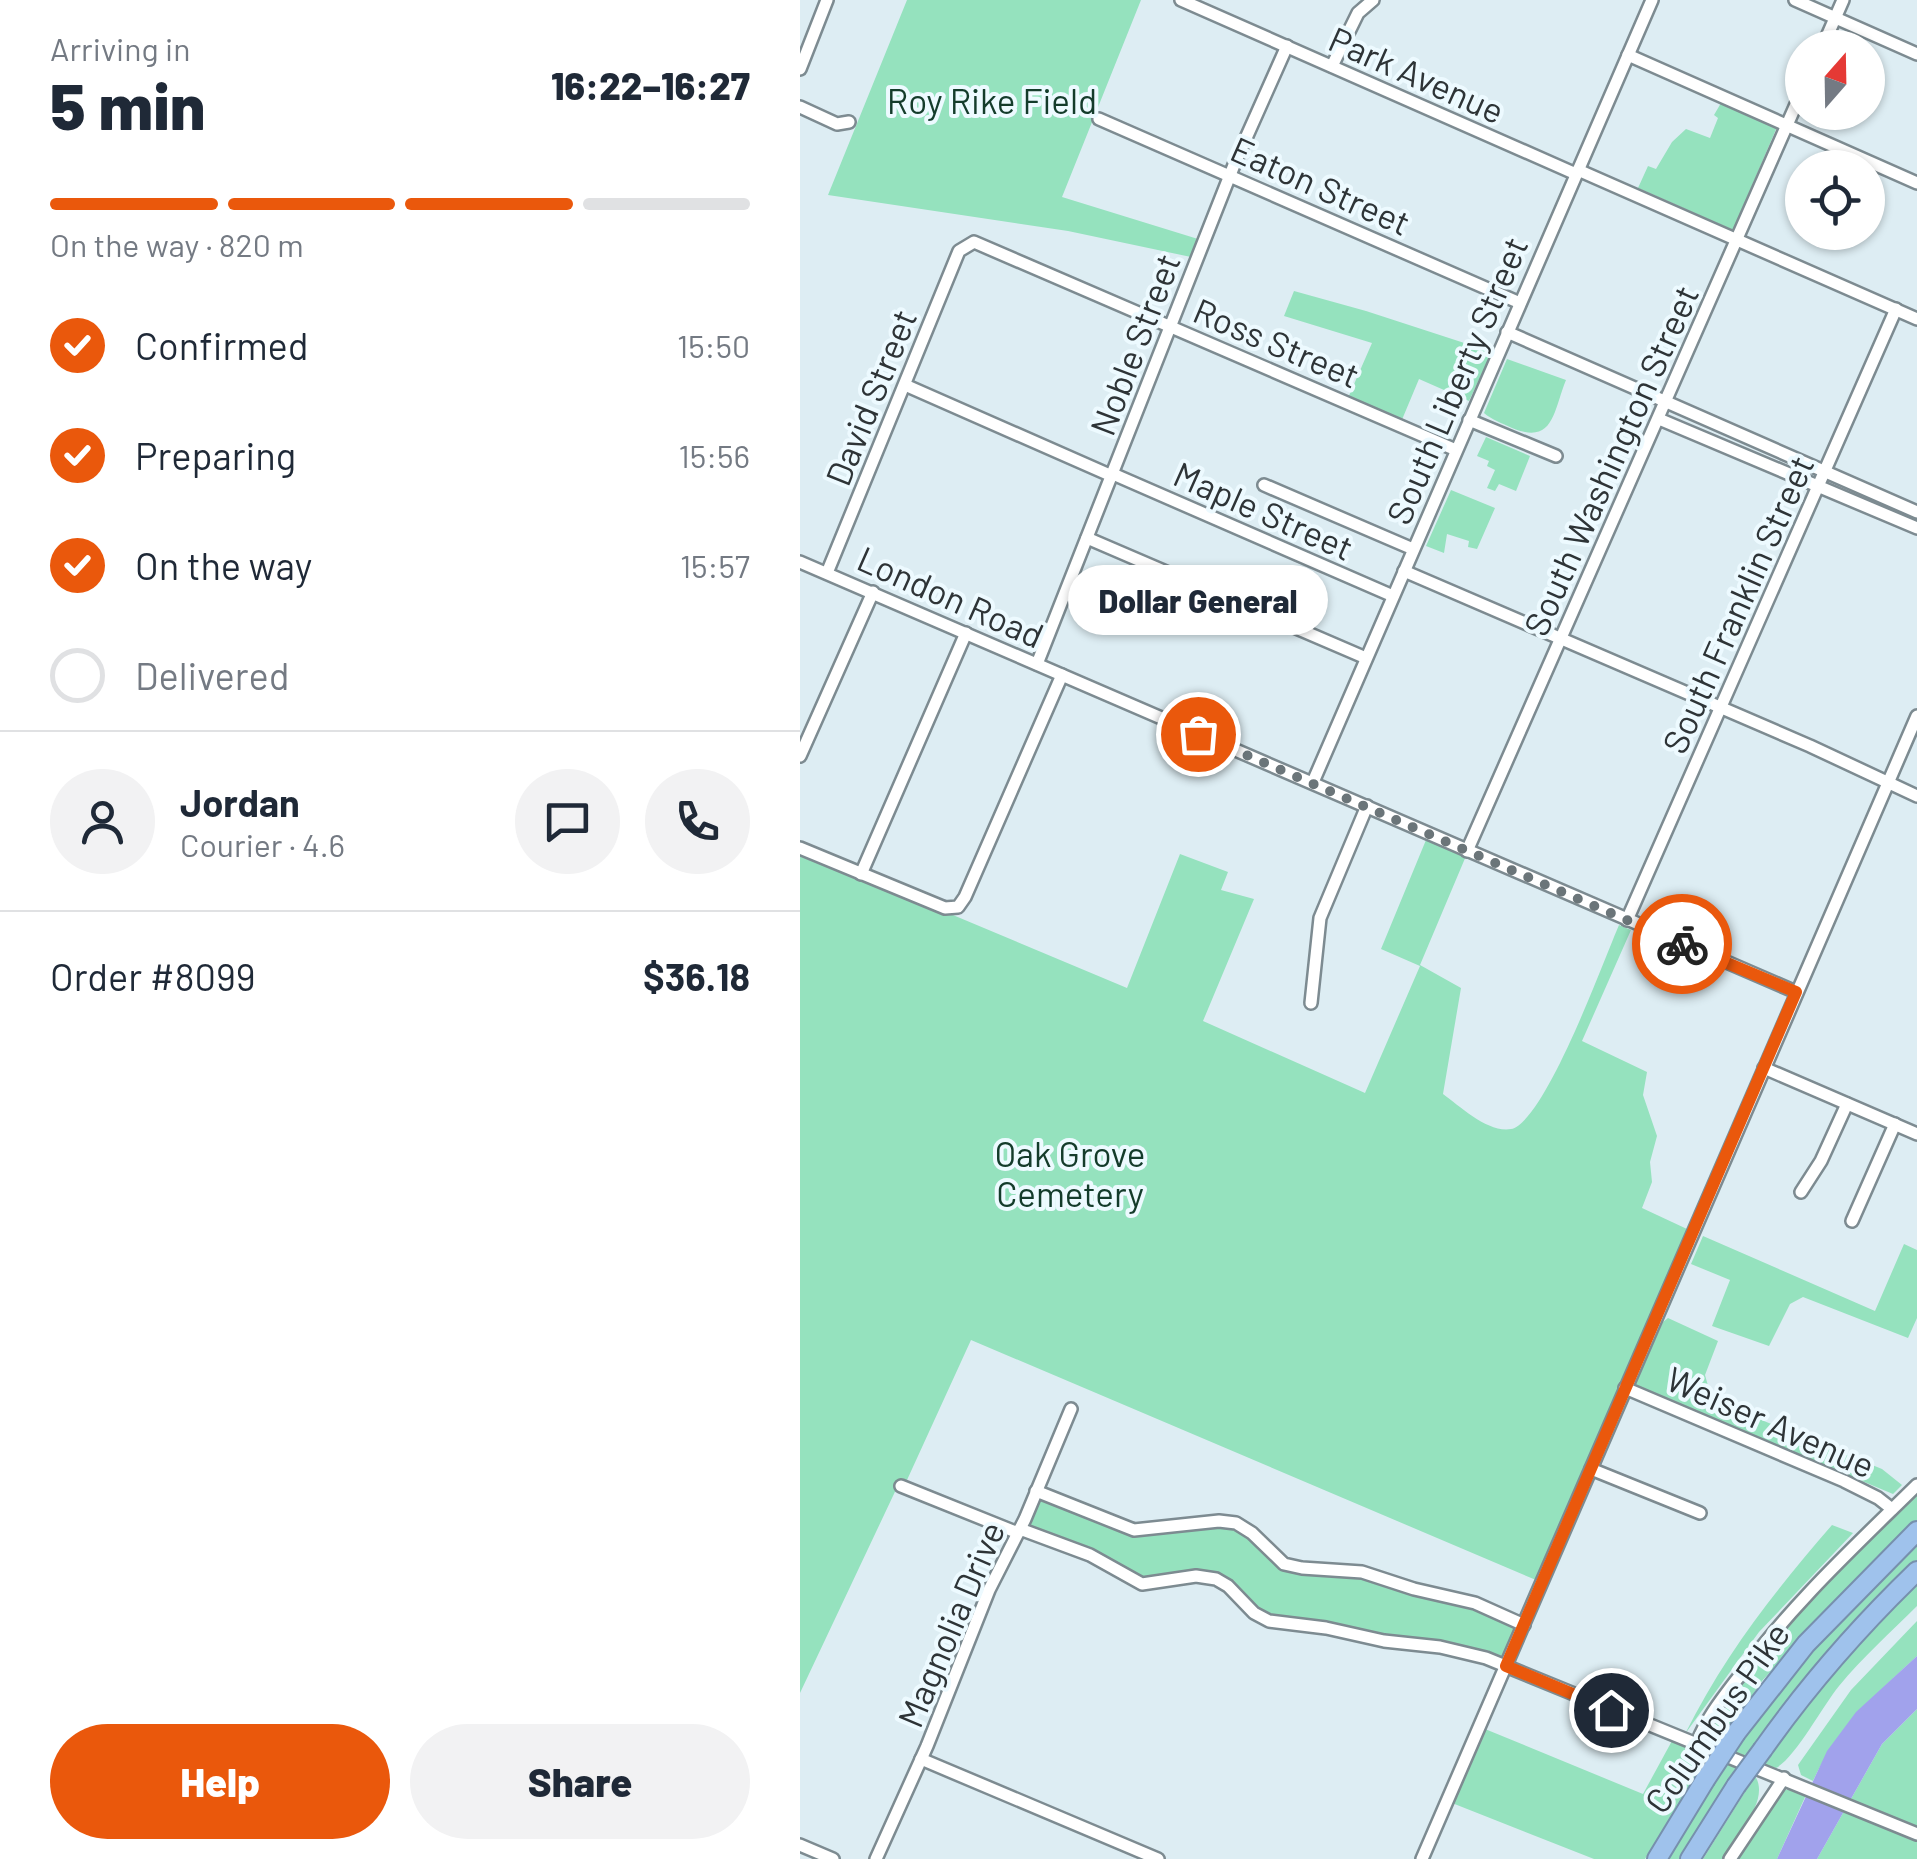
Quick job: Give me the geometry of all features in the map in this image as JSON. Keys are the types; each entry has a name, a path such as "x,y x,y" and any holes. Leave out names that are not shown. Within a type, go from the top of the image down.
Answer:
{"highway":[{"name":"Columbus Pike","path":"1657,1859 1736,1734 1806,1644 1917,1531"},
{"name":"Columbus Pike","path":"1690,1859 1736,1786 1814,1680 1917,1571"}],"street":[{"path":"800,69 827,0"},
{"name":"Park Avenue","path":"1181,0 1917,319"},
{"path":"1332,66 1358,13 1373,0"},
{"name":"South Liberty Street","path":"1313,782 1652,0"},
{"path":"1795,0 1917,54"},
{"path":"1830,30 1843,0"},
{"name":"Noble Street","path":"1037,664 1230,175 1287,46"},
{"path":"1628,56 1785,124"},
{"path":"800,106 837,124 849,122"},
{"name":"Eaton Street","path":"1099,118 1520,303"},
{"name":"South Washington Street","path":"1468,851 1786,130"},
{"path":"1799,130 1917,182"},
{"name":"Ross Street","path":"966,244 983,245 1456,450"},
{"name":"David Street","path":"828,572 959,251 966,244"},
{"name":"South Franklin Street","path":"1627,920 1896,309"},
{"path":"1507,332 1917,512"},
{"name":"Maple Street","path":"905,385 1393,596"},
{"path":"1659,419 1917,528"},
{"path":"1469,420 1556,456"},
{"path":"1264,484 1413,549"},
{"path":"1087,538 1366,658"},
{"name":"London Road","path":"800,562 1796,992"},
{"path":"1404,570 1917,796"},
{"path":"800,756 873,592"},
{"path":"861,874 966,633"},
{"path":"800,848 945,908 954,908 966,898 1062,675"},
{"path":"1422,1859 1917,716"},
{"path":"1310,1003 1320,918 1367,806"},
{"path":"1764,1068 1917,1134"},
{"path":"1801,1192 1821,1161 1847,1104"},
{"path":"1852,1221 1895,1124"},
{"name":"Weiser Avenue","path":"1626,1388 1844,1481 1892,1509"},
{"name":"Magnolia Drive","path":"876,1859 1071,1409"},
{"path":"1591,1469 1700,1514"},
{"path":"1697,1744 1710,1718 1773,1632 1818,1580 1917,1485"},
{"path":"901,1486 1090,1554 1142,1584 1196,1576 1216,1579 1254,1614 1269,1621 1450,1649 1506,1666 1917,1834"},
{"path":"1036,1491 1134,1530 1219,1521 1236,1523 1252,1532 1284,1564 1362,1572 1414,1590 1475,1603 1524,1625"},
{"path":"921,1759 1158,1859"},
{"path":"1730,1859 1784,1778"},
{"path":"800,1845 832,1859"}],"green space":[{"name":"Roy Rike Field","path":"907,0 1141,0 1062,197 1198,239 1191,257 1068,231 828,195"},
{"path":"1721,103 1777,127 1733,230 1638,188 1648,166 1656,169 1672,142 1686,129 1710,138 1718,118 1714,115"},
{"path":"1294,291 1492,352 1469,401 1419,379 1401,422 1348,398 1372,343 1284,316"},
{"path":"1507,359 1566,380 1544,429 1526,432 1484,413"},
{"path":"1486,437 1530,456 1516,491 1499,484 1495,491 1487,488 1495,470 1487,466 1489,461 1477,456"},
{"path":"1451,490 1495,508 1477,549 1468,547 1469,541 1447,534 1444,553 1426,546"},
{"name":"Oak Grove Cemetery","path":"1426,840 1466,856 1420,965 1461,988 1443,1094 1493,1127 1511,1129 1525,1120 1556,1071 1619,925 1631,930 1582,1041 1647,1072 1643,1095 1657,1136 1650,1162 1652,1182 1642,1208 1687,1229 1536,1580 971,1340 907,1480 901,1479 800,1693 800,851 1127,988 1180,854 1228,872 1221,890 1254,899 1203,1021 1365,1093 1420,966 1381,949"},
{"path":"1703,1236 1875,1311 1904,1244 1917,1250 1917,1318 1908,1338 1803,1297 1790,1304 1769,1346 1712,1326 1730,1280 1691,1264"},
{"path":"1668,1318 1718,1341 1705,1375 1712,1400 1882,1469 1902,1485 1893,1494 1634,1386"},
{"path":"1917,1491 1917,1520 1762,1681 1720,1743 1712,1739 1718,1716 1765,1649"},
{"path":"1041,1499 1109,1525 1233,1525 1250,1534 1273,1562 1286,1569 1342,1570 1460,1601 1517,1624 1501,1661 1281,1620 1252,1607 1226,1579 1144,1581 1036,1531 1027,1524"},
{"path":"1832,1525 1853,1533 1759,1632 1685,1734 1752,1625"},
{"path":"1917,1539 1917,1561 1828,1655 1748,1757 1733,1751 1784,1679"},
{"path":"1917,1582 1917,1606 1839,1686 1791,1754 1776,1768 1762,1764 1815,1691"},
{"path":"1917,1621 1917,1656 1845,1729 1813,1781 1801,1775 1798,1765 1851,1690"},
{"path":"1917,1709 1917,1859 1817,1859 1882,1744"},
{"path":"1485,1729 1643,1794 1673,1739 1710,1755 1645,1859 1594,1859 1452,1803"},
{"path":"1725,1762 1741,1769 1684,1859 1665,1859"},
{"path":"1755,1776 1758,1796 1742,1830 1722,1859 1703,1859"},
{"path":"1791,1789 1806,1795 1777,1859 1739,1859 1781,1791"}],"water":[{"path":"1917,1656 1917,1709 1882,1744 1817,1859 1777,1859 1827,1751 1856,1712"}],"way so far":[{"path":"1198,734 1682,944"}],"place":[{"name":"Dollar General","path":"1198,734"}],"route":[{"path":"1611,1710 1506,1666 1796,992 1682,944"}]}
